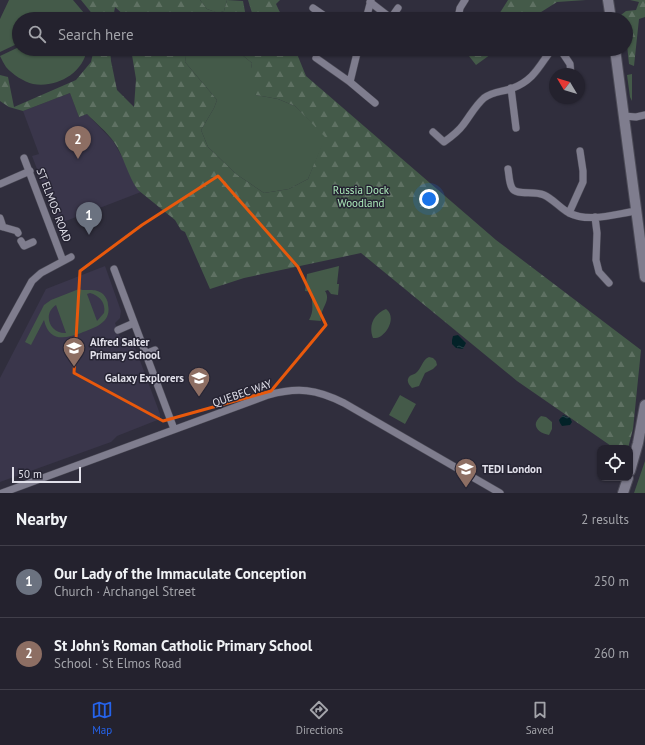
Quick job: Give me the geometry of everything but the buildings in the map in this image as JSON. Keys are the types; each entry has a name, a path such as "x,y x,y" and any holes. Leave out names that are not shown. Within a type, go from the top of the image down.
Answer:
{"main road":[{"path":"608,0 610,12"},
{"path":"616,56 645,277"},
{"path":"633,461 638,444 645,405"},
{"path":"623,493 627,481"}],"street":[{"path":"459,12 465,0"},
{"path":"368,12 370,1 383,12"},
{"path":"312,8 318,12"},
{"path":"396,12 398,8"},
{"path":"350,82 356,56"},
{"path":"433,132 444,142 458,131 474,108 485,98 498,91 511,88 529,79 547,56"},
{"path":"565,56 570,64 570,68"},
{"path":"316,58 350,82 375,103"},
{"path":"511,88 516,128"},
{"path":"624,116 636,117 645,115"},
{"path":"569,213 583,182 580,151"},
{"name":"ST ELMOS ROAD","path":"24,158 63,261"},
{"path":"508,169 512,187 516,192 535,192 545,195 569,213 580,217 595,217 636,211"},
{"path":"0,184 30,171"},
{"path":"595,217 597,233 596,260 599,272 609,283"},
{"path":"0,218 2,226 17,231 18,233"},
{"path":"21,241 24,246 33,242"},
{"path":"0,339 32,281 41,273 71,257"},
{"path":"114,269 174,429"},
{"path":"118,330 134,323"},
{"path":"145,354 155,350"},
{"name":"QUEBEC WAY","path":"2,493 268,395 281,391 301,390 314,391 344,403 500,493"}],"highlighted area":[{"path":"218,176 298,267 326,325 271,391 163,421 74,373 80,271 142,225"}],"shaded area":[{"path":"70,93 79,117 87,114 113,141 138,190 141,192 58,224 32,156 39,154 23,111"},
{"name":"Alfred Salter Primary School","path":"105,266 121,311 120,318 115,323 120,337 128,337 133,342 160,414 160,419 117,436 111,442 0,482 0,378 46,289"}],"green space":[{"path":"9,0 73,0 83,12 12,12 12,46 0,52 0,19"},
{"path":"81,0 200,0 207,9 215,12 120,12 115,7 114,12 91,12"},
{"path":"200,0 227,0 224,11 215,12 207,9"},
{"path":"227,0 243,1 245,12 221,12 224,11"},
{"path":"248,0 280,0 276,4 280,12 252,12"},
{"path":"508,0 586,0 557,2 541,12 500,12"},
{"path":"630,0 645,0 645,17 639,19 634,66 629,64 628,56 633,56 633,12 625,12 636,10 639,2"},
{"path":"12,50 12,56 85,56 80,66 67,77 51,84 42,85 33,84 22,80 5,66 0,56"},
{"name":"Russia Dock Woodland","path":"92,56 111,56 117,90 134,107 136,79 132,56 186,56 185,62 217,100 201,130 208,147 236,174 264,193 289,189 308,179 325,137 295,106 278,99 256,95 249,80 252,63 244,56 298,56 306,76 496,240 641,350 633,429 629,445 610,445 517,381 361,253 244,278 210,289 185,232 181,230 175,220 138,190 131,179 121,154 114,142 87,114 79,117 70,93 23,111 9,107 0,101 0,75 8,77 14,107 76,80 91,62"},
{"path":"186,56 244,56 252,63 251,69 256,95 278,99 295,106 326,137 308,179 289,189 264,193 236,174 208,147 201,130 217,100 185,62"},
{"path":"469,56 488,56 476,65"},
{"path":"632,74 632,101 630,97 627,75"},
{"path":"339,266 337,284 339,284 338,295 331,294 328,290 325,291 327,298 321,321 309,320 312,309 312,292 305,291 307,274"},
{"path":"79,289 94,290 103,294 107,299 109,311 105,320 101,324 69,337 58,337 53,335 46,327 44,320 31,345 25,342 44,305 51,300","holes":["90,293 102,300 104,306 104,313 97,321 87,294","56,305 66,333 56,330 50,323 49,313"]},
{"path":"386,309 391,317 386,332 377,338 373,338 371,329 373,320 378,314"},
{"path":"429,357 436,361 437,365 425,373 419,386 412,388 408,382 410,376 418,371 425,360"},
{"path":"400,395 416,404 405,424 389,415"},
{"path":"541,416 546,417 552,422 552,429 549,435 537,428 536,422"},
{"path":"645,461 645,493 634,493"}],"water":[{"path":"458,335 466,343 463,349 456,348 452,344 453,336"},
{"path":"563,415 570,418 572,422 570,425 562,426 559,420"}],"place":[{"name":"St John's Roman Catholic Primary School","path":"78,159"},
{"name":"Our Lady of the Immaculate Conception","path":"89,235"},
{"name":"Alfred Salter Primary School","path":"74,368"},
{"name":"Galaxy Explorers","path":"199,398"},
{"name":"TEDI London","path":"466,488"}]}
